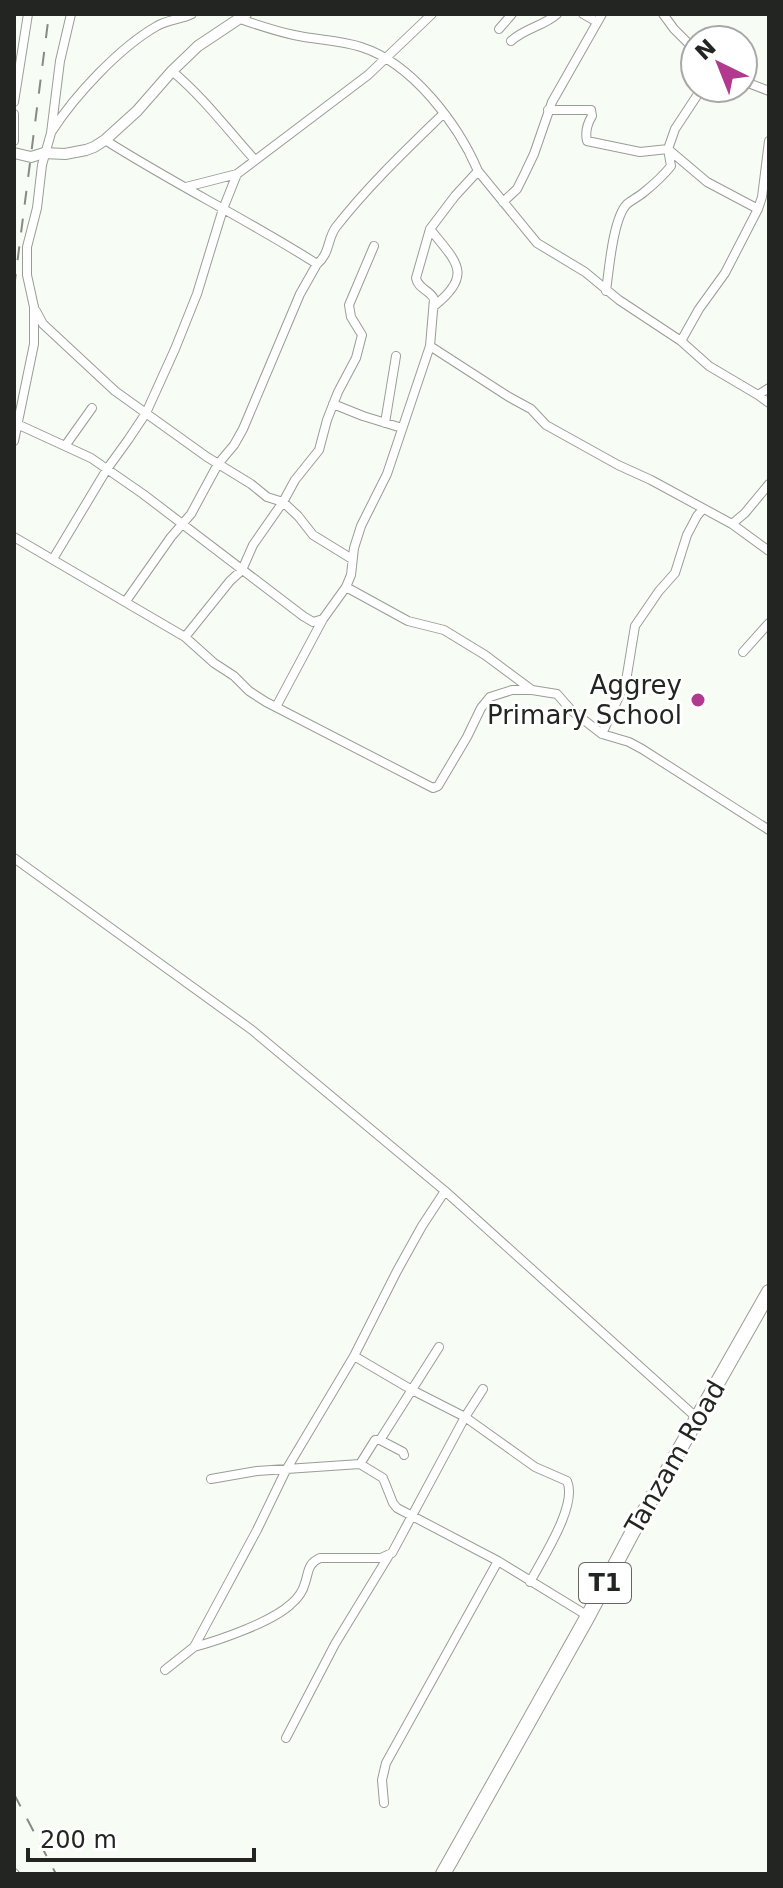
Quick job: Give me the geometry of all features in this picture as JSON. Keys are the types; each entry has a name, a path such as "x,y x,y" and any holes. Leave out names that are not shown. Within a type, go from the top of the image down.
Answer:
{"highway":[{"name":"Tanzam Road","path":"443,1874 769,1292"}],"street":[{"path":"14,441 34,344 34,307 27,275 27,247 37,208 60,61 71,14"},
{"path":"51,133 116,56 136,39 166,21 192,14"},
{"path":"53,559 107,469 146,413 188,317 237,174 386,60 421,17 432,14"},
{"path":"499,29 512,14"},
{"path":"511,41 518,34 551,20 557,14"},
{"path":"503,202 517,189 539,140 548,110 600,18 583,14"},
{"path":"663,14 679,35"},
{"path":"14,102 28,15"},
{"path":"14,153 31,157 44,153 76,153 105,140 198,46 243,16 294,35 358,46 386,60 419,84 466,147 478,171 537,243 585,272 606,291 681,341 709,366 769,403"},
{"path":"172,71 212,108 254,159"},
{"path":"606,291 620,216 629,203 671,166 668,149 675,129 691,104"},
{"path":"548,110 591,110 587,141 640,152 668,149 707,182 758,209"},
{"path":"14,114 14,141"},
{"path":"126,601 191,514 218,464 243,429 300,294 326,254 331,234 351,208 443,114"},
{"path":"105,140 317,264"},
{"path":"681,341 725,273 758,209 769,141"},
{"path":"276,707 323,619 346,587 361,526 387,474 430,346 433,296 418,285 416,278 430,229 478,171"},
{"path":"185,187 237,174"},
{"path":"430,229 454,258 458,276 452,289 434,306"},
{"path":"185,637 242,570 253,545 295,480 319,450 333,404 356,358 362,335 351,317 349,305 374,246"},
{"path":"34,307 43,324 115,391 267,497 283,502 313,535 352,559"},
{"path":"430,346 531,409 546,425 732,524 769,551"},
{"path":"385,423 396,356"},
{"path":"758,395 769,388"},
{"path":"333,404 402,428"},
{"path":"65,446 92,408"},
{"path":"17,424 91,458 303,616 313,622 323,619"},
{"path":"732,524 769,484"},
{"path":"602,734 626,681 635,626 675,573 687,535 703,509"},
{"path":"14,537 185,637 249,691 433,788 438,786 490,697 512,690 532,690 557,694 571,710 602,734 642,749 769,830"},
{"path":"346,587 408,621 444,630 485,655 532,690"},
{"path":"743,652 769,623"},
{"path":"14,858 252,1030 445,1191 698,1419"},
{"path":"165,1670 194,1647 286,1470 354,1356 403,1260 445,1191"},
{"path":"360,1464 373,1442 380,1440 439,1347"},
{"path":"354,1356 465,1417 535,1467 567,1481 571,1488 564,1515 530,1582"},
{"path":"286,1738 335,1644 392,1553 483,1389"},
{"path":"380,1440 404,1455"},
{"path":"211,1479 257,1471 360,1464 383,1478 394,1505 498,1561 588,1616"},
{"path":"194,1647 224,1639 290,1605 306,1582 309,1566 320,1558 388,1556"},
{"path":"384,1803 382,1780 386,1763 498,1561"}],"railway":[{"path":"14,288 49,14"},
{"path":"14,1794 56,1874"}],"place":[{"name":"Aggrey Primary School","path":"698,700"}]}
